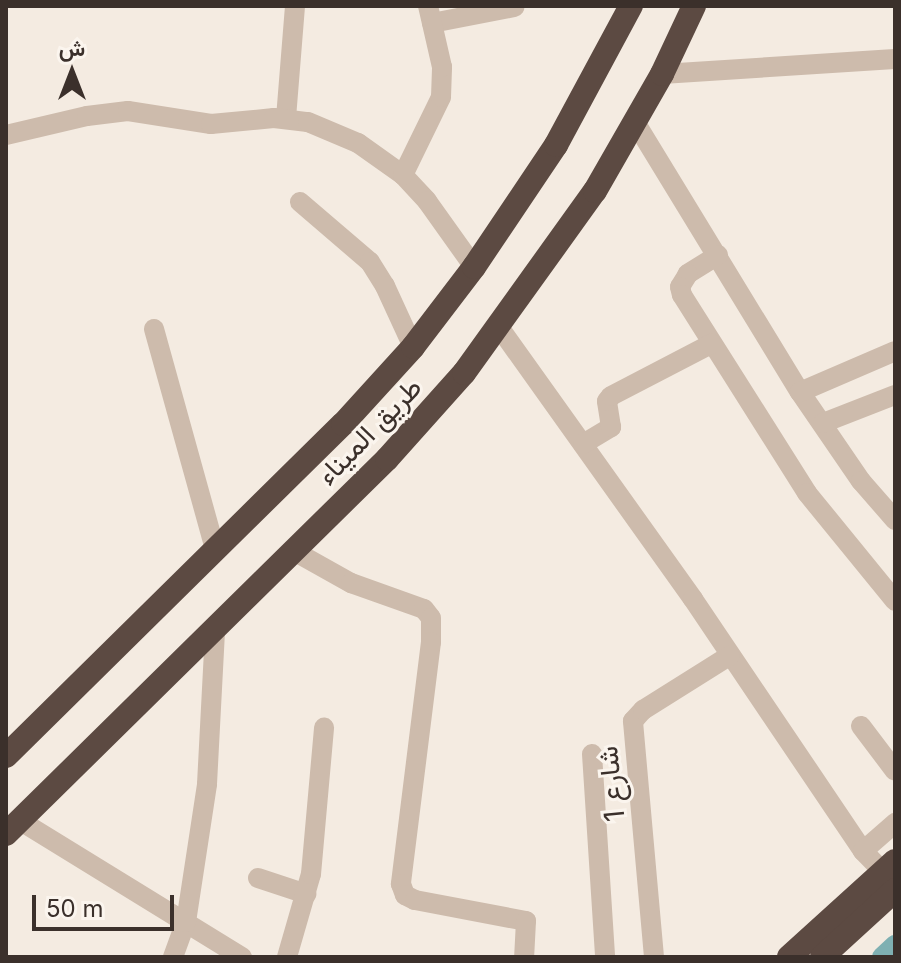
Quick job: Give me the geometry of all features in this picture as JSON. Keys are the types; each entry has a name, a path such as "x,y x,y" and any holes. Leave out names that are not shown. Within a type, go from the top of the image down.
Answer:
{"highway":[{"name":"طريق الميناء","path":"6,756 343,424 413,347 474,267 556,145 631,6"},
{"name":"طريق الميناء","path":"12,827 417,427 499,327 574,225 662,74 694,6"},
{"path":"789,957 891,874"},
{"path":"822,957 891,874"}],"street":[{"path":"286,118 295,6"},
{"path":"403,175 441,97 442,67 430,14 514,7"},
{"path":"662,74 895,59"},
{"path":"6,135 108,112 149,113 211,124 286,118 318,126 358,143 403,175 427,201 474,267"},
{"path":"635,122 800,392 861,481 895,520"},
{"path":"300,202 370,262 392,299 413,347"},
{"path":"718,255 688,274 680,287 711,344 807,493 895,601"},
{"path":"499,327 863,851 891,874"},
{"path":"154,329 215,549"},
{"path":"583,444 611,427 607,401 611,396 711,344"},
{"path":"800,392 895,351"},
{"path":"823,423 895,395"},
{"path":"292,550 351,583 424,609 431,618 431,642 401,884 405,895 415,900 526,921 524,957"},
{"path":"173,957 186,922 207,784 215,629"},
{"name":"شارع 1","path":"654,957 633,721 637,714 729,656"},
{"path":"861,726 895,771"},
{"path":"287,957 313,861 324,728"},
{"path":"592,754 605,957"},
{"path":"863,851 895,823"},
{"path":"12,827 186,922 242,957"},
{"path":"258,878 306,894"}],"waterway":[{"path":"882,957 895,945"}]}
